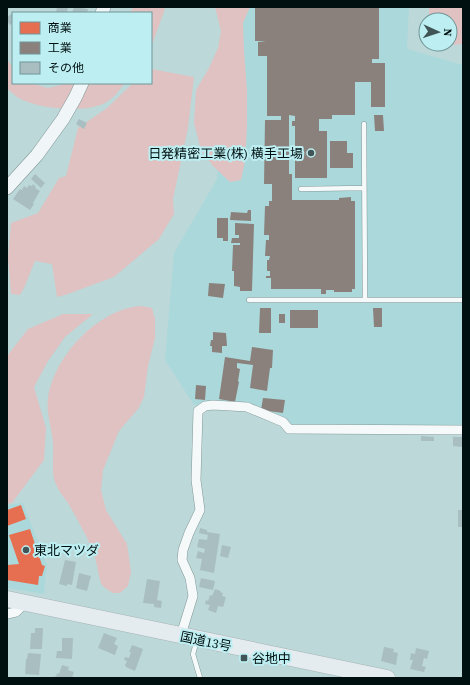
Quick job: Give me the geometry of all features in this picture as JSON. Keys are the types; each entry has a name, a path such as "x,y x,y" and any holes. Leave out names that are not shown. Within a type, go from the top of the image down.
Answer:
{"highway":[{"name":"国道13号","path":"7,599 387,678"}],"street":[{"path":"7,188 37,155 63,119 82,84"},
{"path":"181,635 193,596 190,578 182,560 183,550 200,510 196,480 198,411 205,406 213,405 247,407 283,422 289,429 463,430"},
{"path":"7,614 16,612 26,603"}],"lane":[{"path":"364,124 365,300"},
{"path":"301,189 364,188"},
{"path":"249,300 463,300"},
{"path":"197,639 193,654 200,678"}],"shaded area":[{"path":"134,7 162,7 165,9 152,44 152,12 130,12"},
{"path":"215,7 250,7 243,23 247,91 245,161 241,180 230,182 213,166 201,150 194,123 196,90 209,68 218,48 221,31"},
{"path":"230,7 409,7 407,49 463,65 463,426 292,426 282,420 213,402 194,405 165,360 174,253 217,179 226,42"},
{"path":"429,7 463,7 463,44 458,44 458,12 429,12"},
{"path":"7,59 12,66 12,84 34,84 48,88 65,84 124,84 108,101 90,108 79,109 55,108 34,104 22,100 7,89"},
{"path":"152,69 194,77 188,128 173,199 174,214 159,239 114,277 57,297 52,264 35,261 20,295 11,294 8,258 11,223 38,213 59,178 66,176 78,128 107,108 132,84 152,84"},
{"path":"141,306 152,308 155,319 155,338 148,366 144,397 138,409 119,431 103,470 101,490 106,510 127,544 131,572 128,586 120,593 113,593 101,583 93,550 86,535 55,482 53,468 53,443 48,410 48,398 52,382 59,366 81,337 94,325 109,316 125,309"},
{"path":"63,314 93,314 65,337 48,361 34,387 46,428 44,460 12,503 7,504 7,356 28,329"},
{"path":"23,503 47,565 44,594 7,588 7,505"}],"building: 商業":[{"path":"21,505 26,519 7,526 7,510"},
{"name":"東北マツダ","path":"30,529 42,565 45,566 42,576 39,576 38,585 7,580 7,565 19,564 9,535"}],"building: 工業":[{"name":"日発精密工業(株) 横手工場","path":"379,7 379,59 372,59 372,63 385,63 385,107 371,107 371,82 355,82 355,115 332,115 332,119 319,119 319,131 327,131 327,178 295,178 295,126 292,126 292,121 295,121 295,116 289,115 289,174 292,174 292,200 339,200 339,198 351,197 351,201 355,201 355,289 352,289 352,292 334,292 334,290 326,290 326,294 321,294 321,289 271,289 271,278 266,278 266,276 270,276 270,271 267,271 267,260 269,260 270,256 265,256 266,240 269,240 269,235 264,235 265,206 269,206 269,201 272,201 272,184 264,184 265,120 281,120 281,116 267,116 267,56 258,56 258,42 266,41 255,41 255,8"},
{"path":"374,115 383,115 384,131 375,131"},
{"path":"330,141 347,141 347,153 353,153 353,168 330,168"},
{"path":"248,210 251,210 251,221 230,220 231,212 247,213"},
{"path":"217,218 228,218 228,241 223,241 223,238 217,238"},
{"path":"235,223 254,224 252,291 240,291 240,287 234,286 234,271 232,271 233,245 240,245 240,243 231,243 232,238 239,238 239,235 235,235"},
{"path":"209,283 225,284 223,298 208,296"},
{"path":"260,308 271,308 271,333 259,333"},
{"path":"373,308 382,308 382,327 374,327"},
{"path":"290,310 318,310 318,328 290,328"},
{"path":"279,314 285,314 285,323 279,323"},
{"path":"213,332 226,333 227,346 222,346 222,353 212,352 212,346 210,346 211,340 213,340"},
{"path":"252,347 273,350 272,368 270,368 267,391 250,388 253,365 237,363 237,368 240,369 235,402 219,399 225,357 250,361"},
{"path":"196,385 206,386 205,400 195,399"},
{"path":"263,398 285,400 283,413 261,410"}],"building: その他":[{"path":"57,7 68,7 67,12 56,12"},
{"path":"74,7 88,9 87,12 72,12"},
{"path":"12,14 12,23 10,25 7,21 7,17"},
{"path":"79,119 87,123 84,129 76,124"},
{"path":"35,174 45,183 41,188 31,179"},
{"path":"33,184 36,187 35,188 40,191 30,210 13,199 24,186 27,188 29,185 32,186"},
{"path":"421,436 434,437 434,441 421,441"},
{"path":"453,437 463,437 463,447 453,446"},
{"path":"458,510 463,510 463,527 458,527"},
{"path":"200,528 207,530 207,532 220,534 214,573 200,570 202,559 196,558 198,551 204,553 205,549 197,547 199,539 207,540 208,535 199,533"},
{"path":"222,545 231,547 228,558 220,556"},
{"path":"65,560 76,562 72,585 67,584 67,586 59,584"},
{"path":"79,573 91,576 87,591 76,588"},
{"path":"201,578 215,581 213,590 199,587"},
{"path":"147,579 160,581 157,600 162,601 161,608 154,607 154,604 143,603"},
{"path":"215,589 221,591 220,592 223,593 222,596 226,597 223,607 218,606 216,613 208,610 210,605 205,604 210,595 212,596"},
{"path":"35,628 43,628 42,649 30,649 31,633 35,633"},
{"path":"104,633 117,638 114,644 118,646 115,655 98,648"},
{"path":"62,638 73,638 72,659 56,658 57,651 62,651"},
{"path":"132,645 143,649 135,671 126,667 125,665 127,661 124,660 125,657 129,658 131,652 129,652"},
{"path":"384,647 394,649 393,652 398,653 396,665 381,661"},
{"path":"416,648 429,651 427,659 424,658 422,666 426,667 424,672 410,669 413,660 410,660 411,653 415,654"},
{"path":"28,653 41,654 39,675 25,674"},
{"path":"62,665 69,667 68,670 74,672 72,678 53,678 54,676 56,677 57,673 59,674"}],"place":[{"name":"日発精密工業(株) 横手工場","path":"311,153"},
{"name":"東北マツダ","path":"26,550"},
{"name":"谷地中","path":"244,658"}]}
